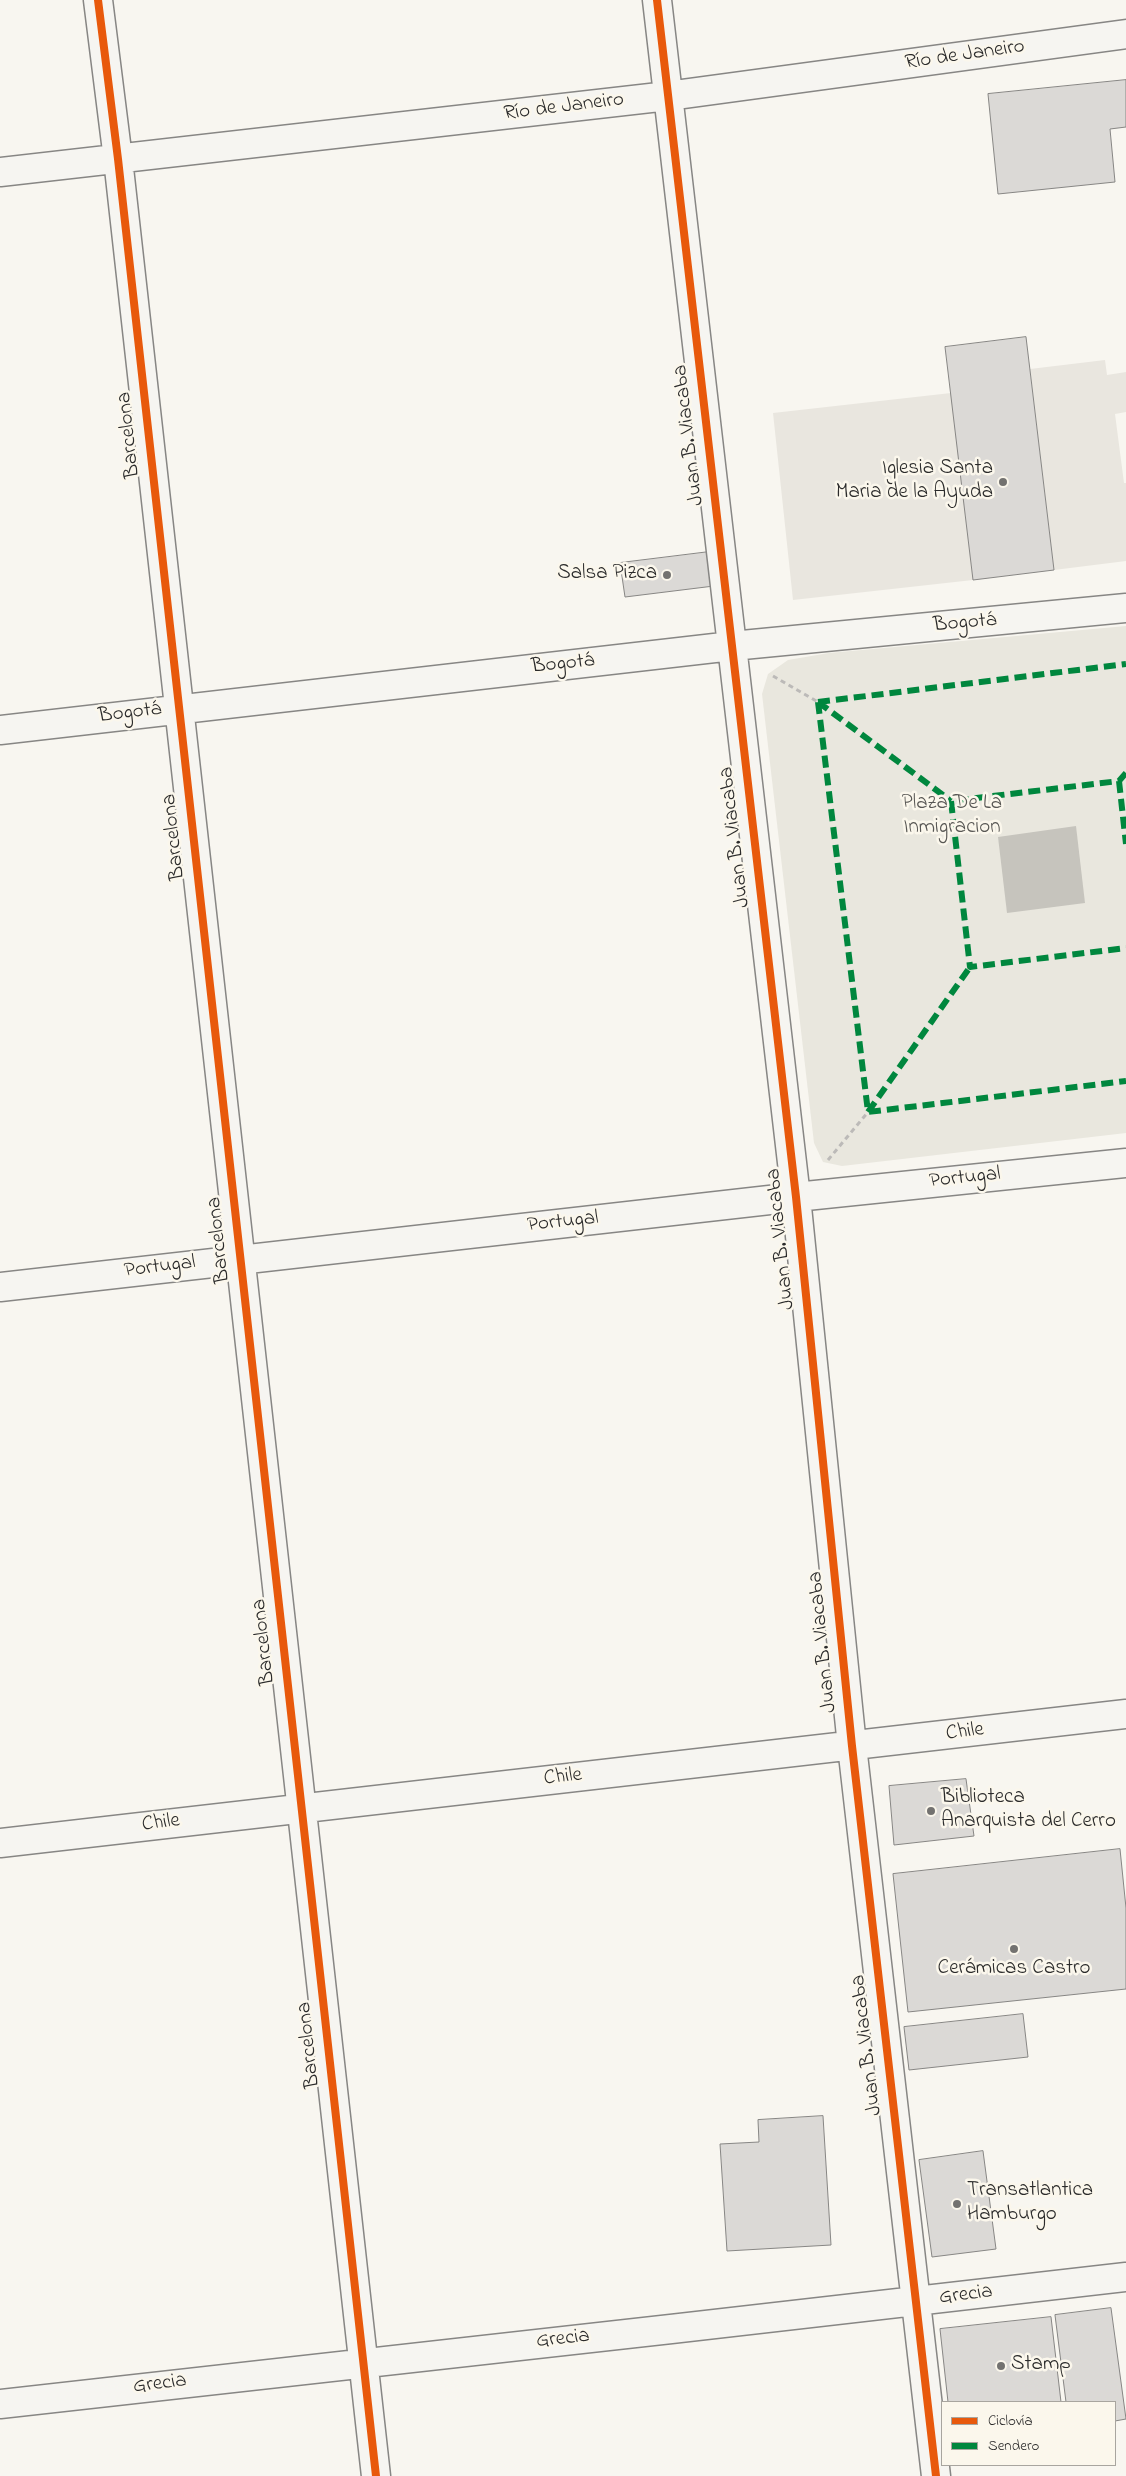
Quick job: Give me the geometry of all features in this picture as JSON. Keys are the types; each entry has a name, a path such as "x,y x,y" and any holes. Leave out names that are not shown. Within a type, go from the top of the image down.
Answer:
{"street":[{"name":"Barcelona","path":"98,0 118,159 300,1808 376,2476"},
{"name":"Juan B. Viacaba","path":"657,0 796,1197 852,1746 936,2476"},
{"name":"Río de Janeiro","path":"0,172 668,96 1126,34"},
{"name":"Bogotá","path":"0,730 178,708 732,646 1126,608"},
{"name":"Portugal","path":"0,1287 240,1258 1126,1163"},
{"name":"Chile","path":"0,1843 1126,1714"},
{"name":"Grecia","path":"0,2404 1126,2277"}],"path":[{"path":"772,675 818,702"},
{"path":"825,1163 868,1112"}],"shaded area":[{"path":"1105,360 1107,375 1126,372 1126,412 1115,414 1124,483 1126,483 1126,561 1054,570 1030,369"},
{"path":"951,393 973,580 793,600 773,413"},
{"path":"1076,826 1085,903 1007,913 998,837"}],"green space":[{"name":"Plaza De La Inmigracion","path":"1126,626 1126,1133 842,1166 823,1162 814,1143 762,694 768,674 788,660 829,653"}],"building":[{"path":"1126,80 1126,127 1110,129 1115,182 998,194 988,94"},
{"name":"Iglesia Santa Maria de la Ayuda","path":"1026,337 1054,570 973,580 945,347"},
{"name":"Salsa Pizca","path":"709,552 714,586 625,597 620,563"},
{"name":"Biblioteca Anarquista del Cerro","path":"966,1779 974,1836 894,1845 889,1786"},
{"name":"Cerámicas Castro","path":"1120,1849 1126,1908 1126,1989 908,2012 893,1874"},
{"path":"1023,2014 1028,2057 909,2070 904,2027"},
{"path":"823,2116 831,2245 727,2251 720,2144 759,2142 758,2120"},
{"name":"Transatlantica Hamburgo","path":"983,2151 996,2249 932,2257 919,2160"},
{"path":"1111,2308 1126,2419 1116,2421 1116,2401 1066,2401 1055,2315"},
{"name":"Stamp","path":"1051,2317 1061,2401 948,2401 940,2329"}],"marked path":[{"path":"818,702 1126,664"},
{"path":"818,702 868,1112 1126,1081"},
{"path":"818,702 951,801"},
{"path":"1126,773 1119,781 951,801 970,967 1126,948"},
{"path":"1119,781 1126,844"},
{"path":"868,1112 970,967"}],"cycle path":[{"path":"98,0 118,159 376,2476"},
{"path":"657,0 796,1197 852,1746 936,2476"}],"place":[{"name":"Iglesia Santa Maria de la Ayuda","path":"1003,482"},
{"name":"Salsa Pizca","path":"667,575"},
{"name":"Biblioteca Anarquista del Cerro","path":"931,1811"},
{"name":"Cerámicas Castro","path":"1014,1949"},
{"name":"Transatlantica Hamburgo","path":"957,2204"},
{"name":"Stamp","path":"1001,2366"}]}
